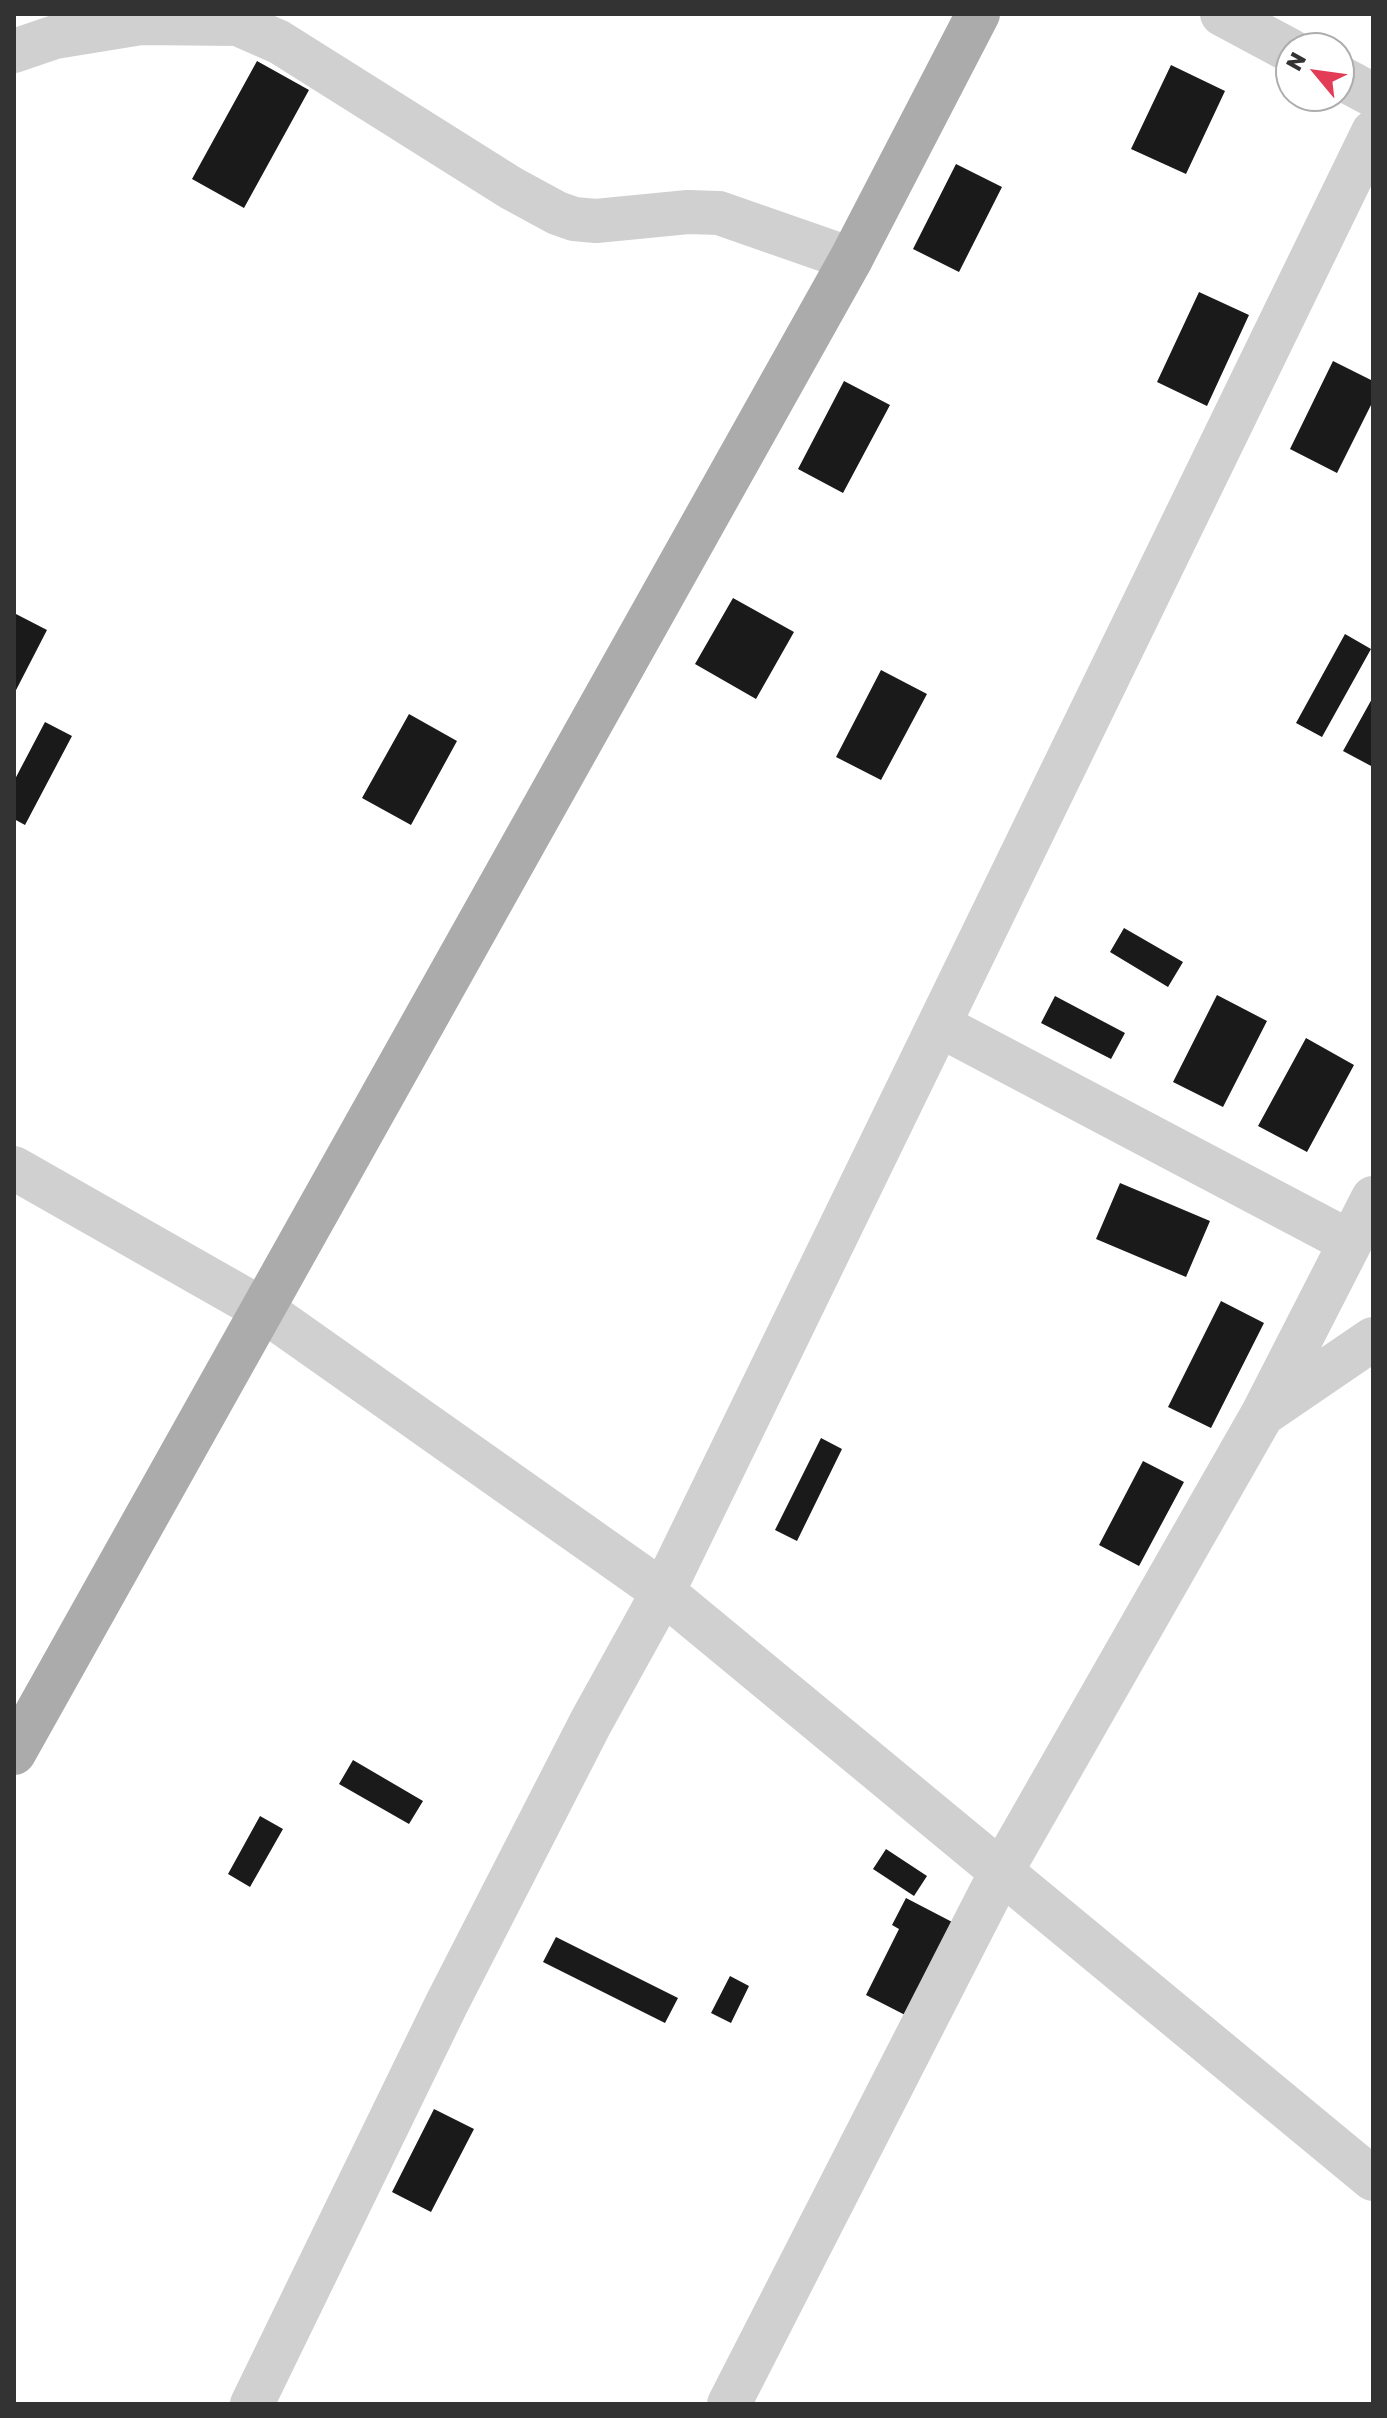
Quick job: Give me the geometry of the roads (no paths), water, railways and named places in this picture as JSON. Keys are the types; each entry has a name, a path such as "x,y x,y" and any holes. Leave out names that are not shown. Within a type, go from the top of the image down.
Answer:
{"main road":[{"path":"14,1753 851,259 978,14"}],"street":[{"path":"1222,14 1275,42"},
{"path":"14,51 55,37 141,23 238,24 279,42 511,188 557,213 574,219 596,221 688,212 719,213 851,259"},
{"path":"1355,85 1373,95"},
{"path":"252,2404 446,2005 591,1722 663,1592 1373,132"},
{"path":"939,1025 1350,1242"},
{"path":"14,1168 262,1309 663,1592 1373,2179"},
{"path":"729,2404 1001,1872 1262,1415 1373,1198"},
{"path":"1262,1415 1373,1339"}]}
